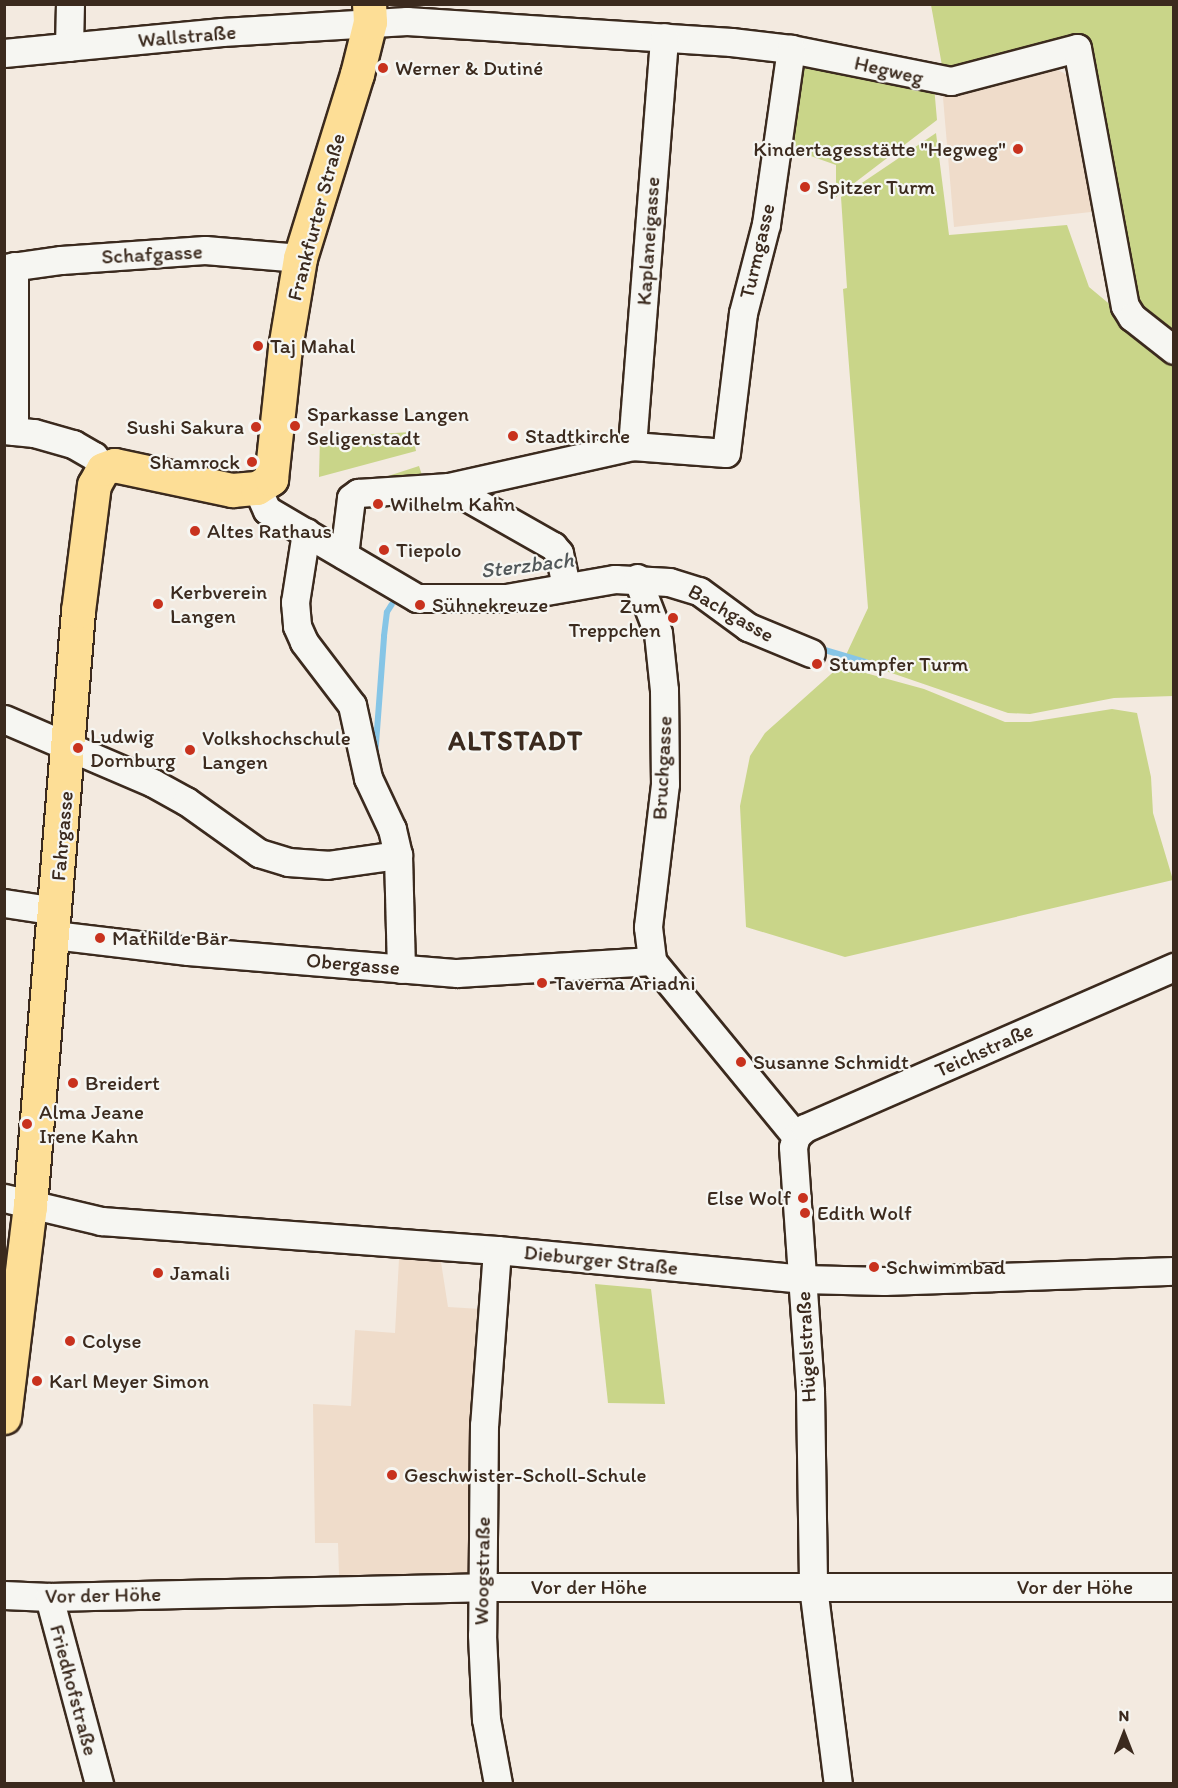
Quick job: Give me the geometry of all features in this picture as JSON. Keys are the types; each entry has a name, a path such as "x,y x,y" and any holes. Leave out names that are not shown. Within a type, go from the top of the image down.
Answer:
{"main road":[{"name":"Frankfurter Straße","path":"253,489 269,482 273,471 285,348 300,258 369,13"},
{"path":"103,469 124,465 207,486 253,489"},
{"name":"Fahrgasse","path":"4,1417 17,1202 55,923 87,521 94,485 103,469"}],"street":[{"path":"69,47 70,4"},
{"name":"Wallstraße","path":"4,53 369,13"},
{"name":"Hegweg","path":"369,13 664,37 790,50 951,81 1077,48 1125,306 1132,317 1173,350"},
{"name":"Kaplaneigasse","path":"632,446 664,37"},
{"name":"Turmgasse","path":"632,446 726,453 743,313 766,224 790,50"},
{"name":"Schafgasse","path":"10,267 205,250 300,258"},
{"path":"10,267 9,431 84,448 103,469"},
{"path":"344,555 351,498 358,493 449,488 500,479 632,446"},
{"path":"449,488 553,546 564,578"},
{"name":"Bachgasse","path":"253,489 267,510 400,591 426,600 506,598 564,578 637,578 699,591 748,627 811,653"},
{"path":"306,532 295,602 300,636 352,705 368,778 392,829 398,855 401,969"},
{"name":"Bruchgasse","path":"637,578 658,633 664,690 665,784 648,927 652,961"},
{"path":"4,719 173,794 244,845 265,855 288,862 327,865 398,855"},
{"name":"Obergasse","path":"4,903 55,923 401,969 492,972 652,961"},
{"path":"652,961 796,1136"},
{"name":"Teichstraße","path":"796,1136 805,1128 1173,967"},
{"name":"Hügelstraße","path":"796,1136 793,1147 810,1391 813,1587 838,1784"},
{"name":"Dieburger Straße","path":"17,1202 101,1221 497,1250 802,1279 884,1281 1173,1271"},
{"name":"Woogstraße","path":"497,1250 484,1425 482,1587 484,1700 498,1784"},
{"name":"Vor der Höhe","path":"4,1595 49,1597 482,1587 1173,1587"},
{"name":"Friedhofstraße","path":"49,1597 99,1784"}],"shaded area":[{"name":"Kindertagesstätte \"Hegweg\"","path":"1051,67 1064,73 1078,87 1100,211 954,227 942,86"},
{"name":"Geschwister-Scholl-Schule","path":"399,1259 441,1262 448,1307 481,1309 470,1408 470,1568 466,1573 339,1575 338,1543 315,1543 313,1404 351,1406 355,1330 395,1333"}],"green space":[{"path":"931,5 1173,5 1173,340 1135,310 1085,40 943,71"},
{"path":"800,56 934,86 937,120 836,197 836,165 805,154 789,142"},
{"path":"936,133 949,235 1067,225 1089,287 1173,357 1173,696 1114,698 1030,714 1008,713 845,657 868,608 843,289 847,288 841,197"},
{"path":"412,432 416,451 319,477 320,437"},
{"path":"419,466 424,481 382,478"},
{"path":"840,666 924,689 1005,722 1030,722 1112,709 1137,713 1151,777 1153,813 1173,880 845,957 746,927 740,806 750,756 765,733"},
{"path":"595,1284 651,1289 665,1404 608,1403"}],"waterway":[{"name":"Sterzbach","path":"375,757 384,636 387,612 392,604"},
{"name":"Sterzbach","path":"818,648 866,662"}],"place":[{"name":"Werner & Dutiné","path":"383,68"},
{"name":"Kindertagesstätte \"Hegweg\"","path":"1018,149"},
{"name":"Spitzer Turm","path":"805,187"},
{"name":"Taj Mahal","path":"258,346"},
{"name":"Sparkasse Langen Seligenstadt","path":"295,426"},
{"name":"Sushi Sakura","path":"256,427"},
{"name":"Stadtkirche","path":"513,436"},
{"name":"Shamrock","path":"252,462"},
{"name":"Wilhelm Kahn","path":"378,504"},
{"name":"Altes Rathaus","path":"195,531"},
{"name":"Tiepolo","path":"384,550"},
{"name":"Kerbverein Langen","path":"158,604"},
{"name":"Sühnekreuze","path":"420,605"},
{"name":"Zum Treppchen","path":"673,618"},
{"name":"Stumpfer Turm","path":"817,664"},
{"name":"Ludwig Dornburg","path":"78,748"},
{"name":"Volkshochschule Langen","path":"190,750"},
{"name":"Mathilde Bär","path":"100,938"},
{"name":"Taverna Ariadni","path":"542,983"},
{"name":"Susanne Schmidt","path":"741,1062"},
{"name":"Breidert","path":"73,1083"},
{"name":"Alma Jeane Irene Kahn","path":"27,1124"},
{"name":"Else Wolf","path":"803,1198"},
{"name":"Edith Wolf","path":"805,1213"},
{"name":"Schwimmbad","path":"874,1267"},
{"name":"Jamali","path":"158,1273"},
{"name":"Colyse","path":"70,1341"},
{"name":"Karl Meyer Simon","path":"37,1381"},
{"name":"Geschwister-Scholl-Schule","path":"392,1475"}],"district":[{"name":"ALTSTADT","path":"516,741"}]}
